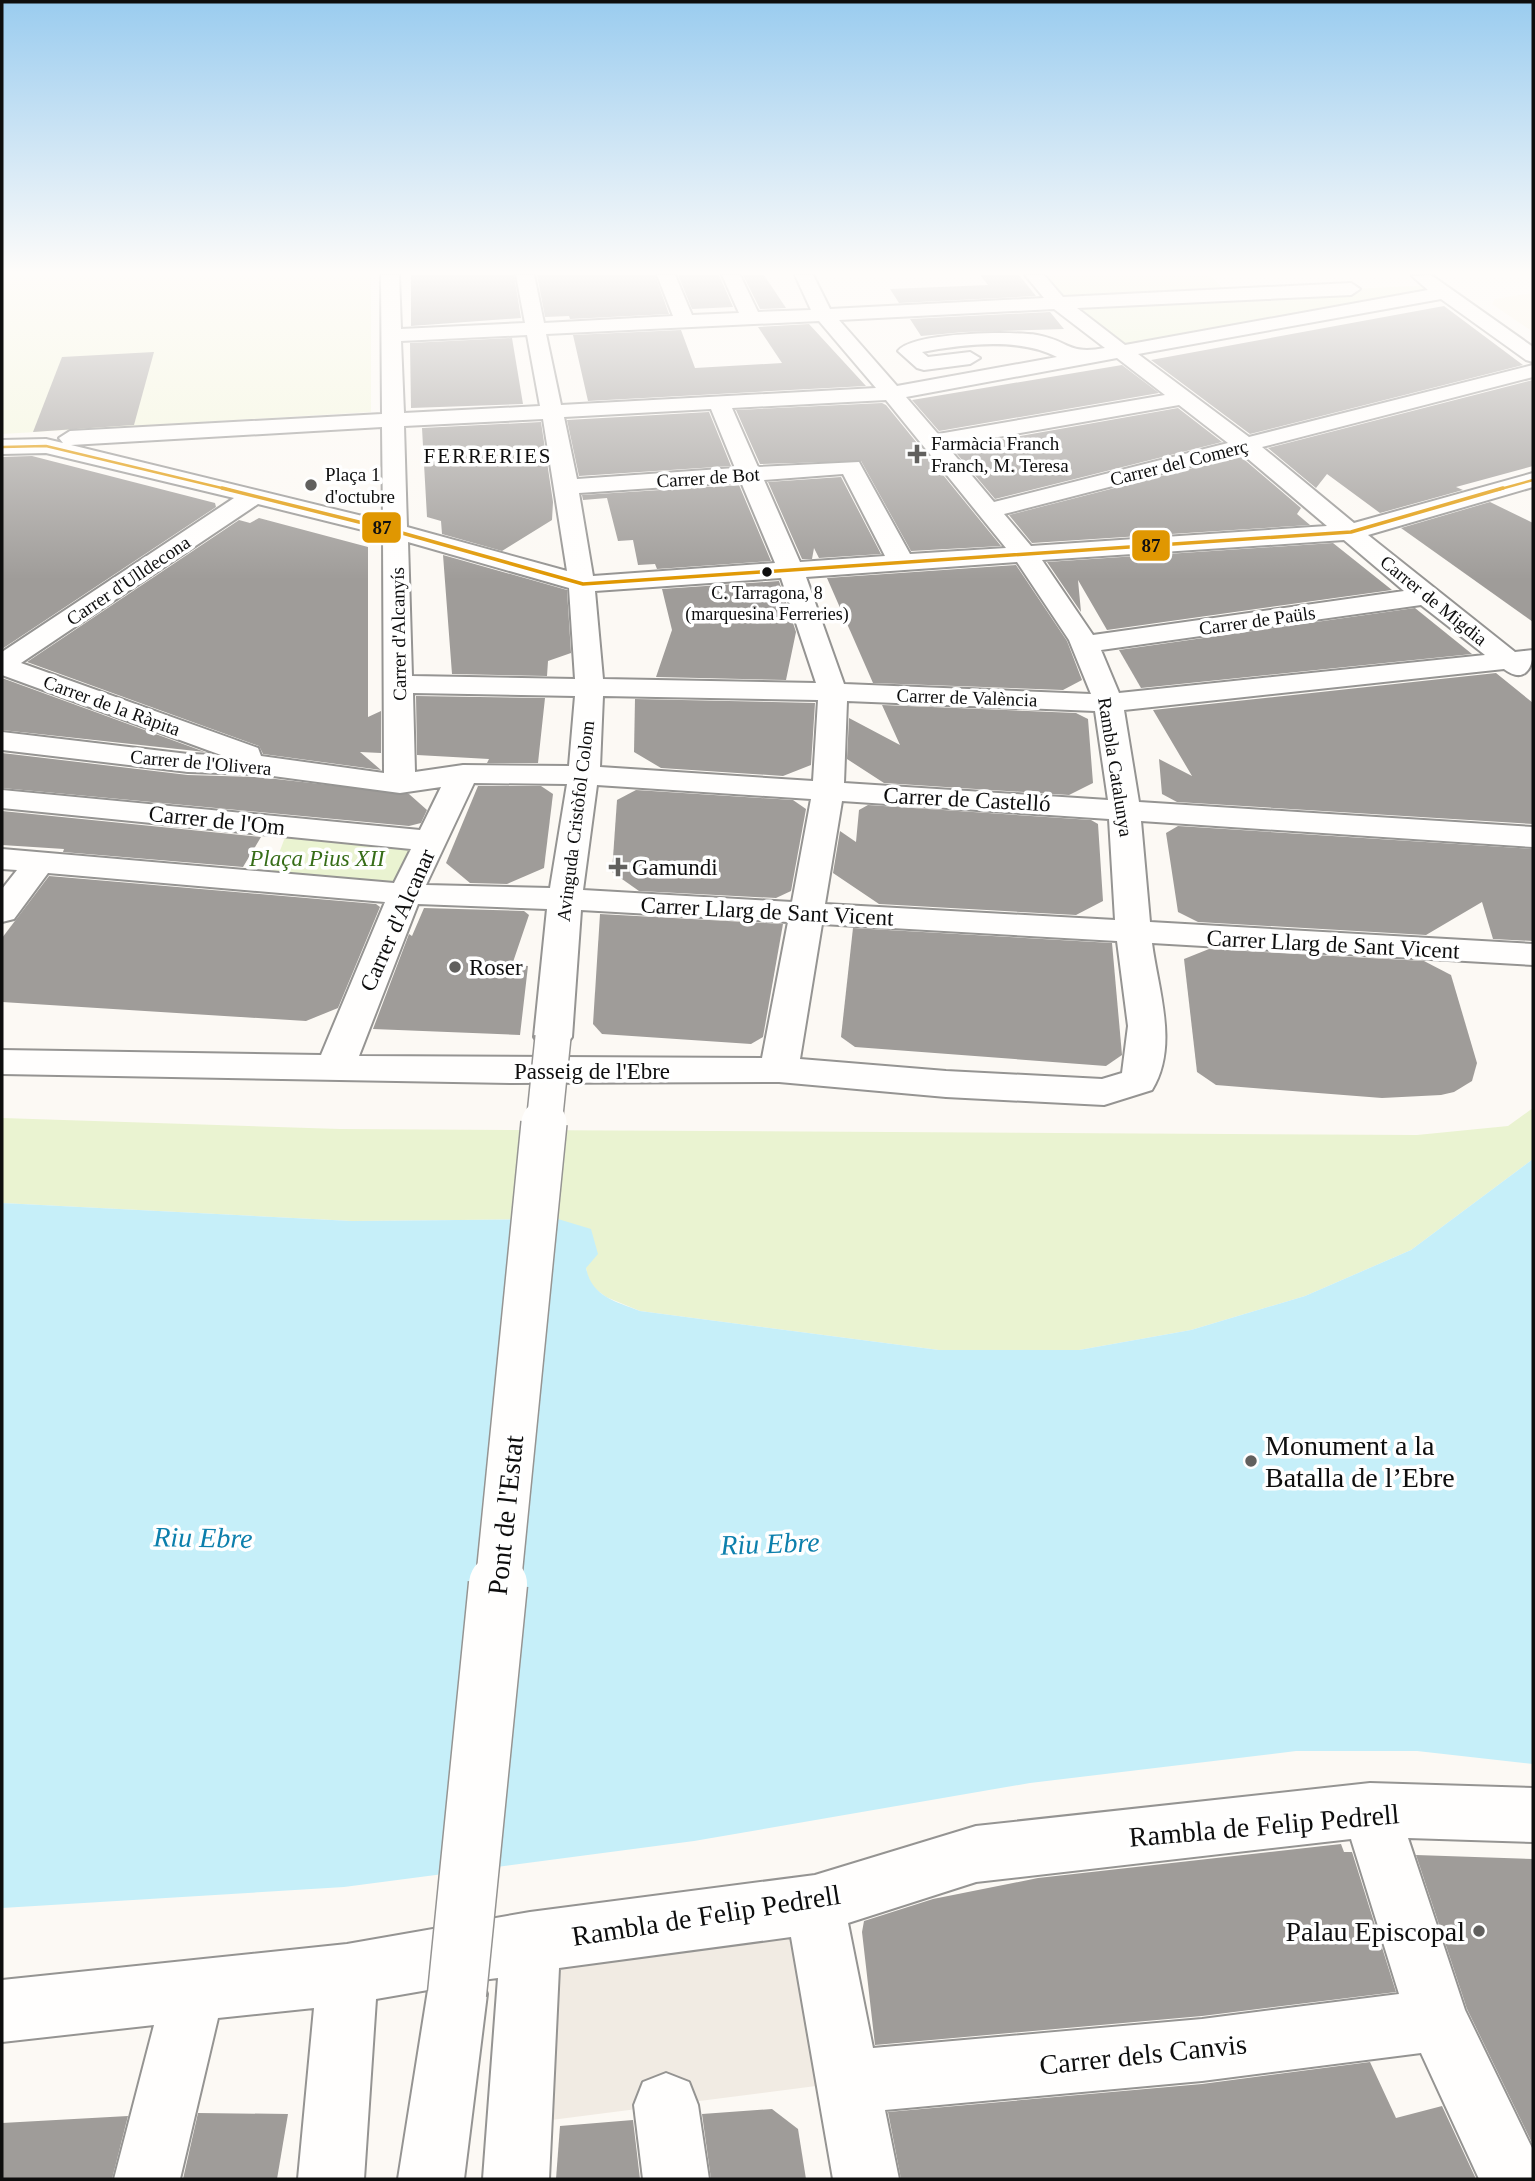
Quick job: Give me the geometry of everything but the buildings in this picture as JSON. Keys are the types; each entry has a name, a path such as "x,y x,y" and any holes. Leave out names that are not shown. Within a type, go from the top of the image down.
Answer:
{"street":[{"name":"Carrer d'Alcanyís","path":"390,377 400,783"},
{"name":"Avinguda Cristòfol Colom","path":"547,377 583,584 589,686 584,775 565,899 553,1037"},
{"name":"Rambla Catalunya","path":"878,377 1024,554 1087,644 1107,703 1126,808 1133,931 1147,1040"},
{"path":"2,445 94,437 892,393 980,377"},
{"name":"Carrer de Migdia","path":"1156,377 1245,445 1426,596 1521,659"},
{"name":"Carrer del Comerç","path":"988,511 1511,377"},
{"path":"932,442 1184,398"},
{"path":"719,404 790,568 832,692 828,791 779,1070"},
{"path":"165,473 158,457 177,442 199,436 307,426"},
{"path":"67,450 75,443 94,437"},
{"path":"2,445 46,446 165,473 395,531 583,584 1351,532 1533,480"},
{"name":"Carrer de Bot","path":"565,487 852,467 901,562"},
{"name":"Carrer d'Ulldecona","path":"2,665 254,496"},
{"name":"Carrer de Paüls","path":"1087,644 1426,596"},
{"path":"1521,659 1533,679"},
{"name":"Carrer de València","path":"399,684 832,692 1107,703 1521,659"},
{"name":"Carrer de la Ràpita","path":"2,665 249,754 258,765"},
{"name":"Carrer de l'Olivera","path":"2,741 188,763 258,765 400,783"},
{"name":"Carrer de Castelló","path":"400,783 463,774 584,775 1126,808 1533,837"},
{"name":"Carrer d'Alcanar","path":"335,1068 405,894 463,774"},
{"name":"Carrer de l'Om","path":"2,799 432,841"},
{"name":"Carrer Llarg de Sant Vicent","path":"2,859 405,894 565,899 1533,955"},
{"path":"2,912 39,863"},
{"name":"Pont de l'Estat","path":"431,2179 457,1994 553,1037"},
{"name":"Passeig de l'Ebre","path":"2,1062 335,1068 779,1070 1104,1092 1138,1081 1145,1067 1147,1040"},
{"path":"1370,1810 1438,2020 1513,2179"},
{"name":"Rambla de Felip Pedrell","path":"2,2011 347,1973 530,1942 815,1904 976,1854 1370,1810 1533,1815"},
{"path":"815,1904 866,2179"},
{"path":"516,2179 530,1942"},
{"path":"331,2179 347,1973"},
{"path":"147,2179 194,1990"},
{"name":"Carrer dels Canvis","path":"848,2082 1202,2050 1438,2020"},
{"path":"666,2105 676,2179"}],"green space":[{"path":"2,377 371,377 371,412 2,434"},
{"name":"Plaça Pius XII","path":"289,827 432,841 405,894 268,882"},
{"path":"1533,1108 1533,1159 1411,1250 1305,1296 1191,1330 1079,1350 939,1350 640,1311 606,1297 589,1284 586,1268 559,1219 352,1221 2,1203 2,1118 340,1129 1417,1135 1508,1126"}],"shaded area":[{"path":"815,1904 847,2082 520,2124 530,1942"}],"water":[{"name":"Riu Ebre","path":"1533,1159 1533,1764 1417,1751 1296,1751 1030,1783 694,1841 344,1887 2,1908 2,1203 352,1221 558,1219 591,1229 598,1254 586,1268 593,1286 606,1297 640,1311 939,1350 1079,1350 1191,1330 1305,1296 1411,1250"}],"transit line":[{"name":"87","path":"2,447 46,446 87,455 395,531 583,584 1351,532 1533,480"}],"place":[{"name":"Farmàcia Franch Franch, M. Teresa","path":"917,454"},
{"name":"Plaça 1 d'octubre","path":"311,485"},
{"name":"C. Tarragona, 8 (marquesina Ferreries)","path":"767,572"},
{"name":"Gamundi","path":"618,867"},
{"name":"Roser","path":"455,967"},
{"name":"Monument a la Batalla de l’Ebre","path":"1251,1461"},
{"name":"Palau Episcopal","path":"1479,1931"}],"district":[{"name":"FERRERIES","path":"488,456"}]}
